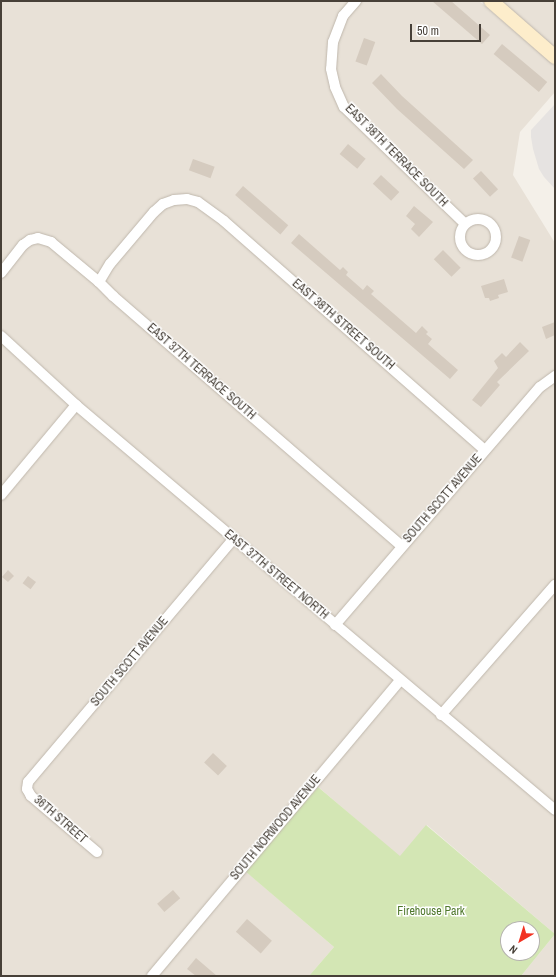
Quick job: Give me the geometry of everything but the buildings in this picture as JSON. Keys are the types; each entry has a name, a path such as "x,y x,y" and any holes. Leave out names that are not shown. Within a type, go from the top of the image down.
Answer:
{"main road":[{"path":"491,1 555,57"}],"street":[{"name":"EAST 38TH TERRACE SOUTH","path":"356,1 343,16 333,42 331,69 335,87 344,107 465,224"},
{"name":"EAST 38TH STREET SOUTH","path":"99,282 110,264 154,212 163,204 174,200 187,199 198,202 224,221 486,450"},
{"name":"EAST 37TH TERRACE SOUTH","path":"1,273 23,245 30,240 38,238 51,242 402,546"},
{"name":"EAST 37TH STREET NORTH","path":"1,336 76,405 555,810"},
{"name":"SOUTH SCOTT AVENUE","path":"335,625 540,387 555,376"},
{"path":"1,495 76,405"},
{"name":"SOUTH SCOTT AVENUE","path":"28,785 28,782 233,539"},
{"path":"441,715 555,585"},
{"name":"SOUTH NORWOOD AVENUE","path":"152,976 400,680"},
{"name":"36TH STREET","path":"28,785 27,789 32,796 98,852"}],"shaded area":[{"path":"1,1 479,1 555,66 555,92 520,132 513,175 555,243 555,934 427,825 400,857 309,779 237,864 334,947 309,976 1,976"},
{"path":"499,1 555,1 555,49"},
{"path":"555,104 555,189 539,169 533,149 531,130"},
{"path":"555,934 555,976 521,976 533,961 540,961 540,953"}],"green space":[{"name":"Firehouse Park","path":"318,787 400,856 426,825 540,921 500,921 500,961 533,961 521,976 309,976 334,947 245,871"},
{"name":"Firehouse Park","path":"540,921 555,934 540,953"}]}
